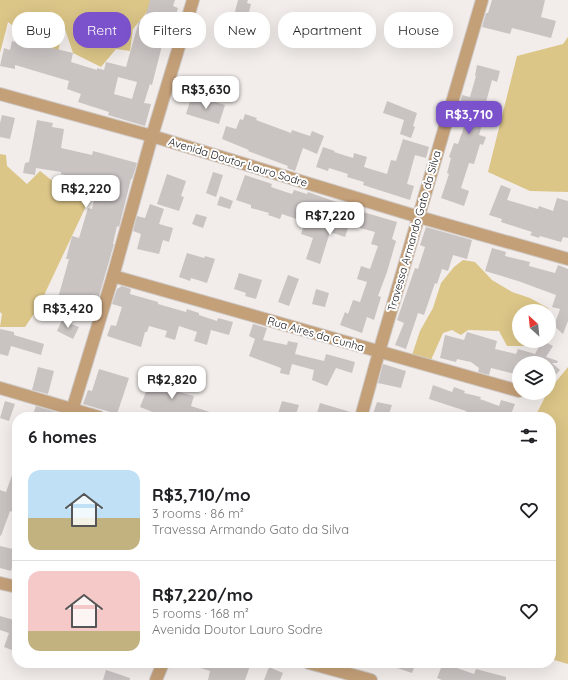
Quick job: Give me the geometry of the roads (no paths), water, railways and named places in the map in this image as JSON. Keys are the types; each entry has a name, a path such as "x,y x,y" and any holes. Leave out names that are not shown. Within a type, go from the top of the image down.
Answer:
{"street":[{"path":"72,412 193,0"},
{"name":"Travessa Armando Gato da Silva","path":"362,412 482,0"},
{"name":"Avenida Doutor Lauro Sodre","path":"0,94 152,136 419,217 568,259"},
{"name":"Rua Aires da Cunha","path":"113,276 512,390"},
{"path":"0,388 69,412"},
{"path":"0,583 12,585"},
{"path":"156,680 160,668"},
{"path":"327,668 371,680"}]}
